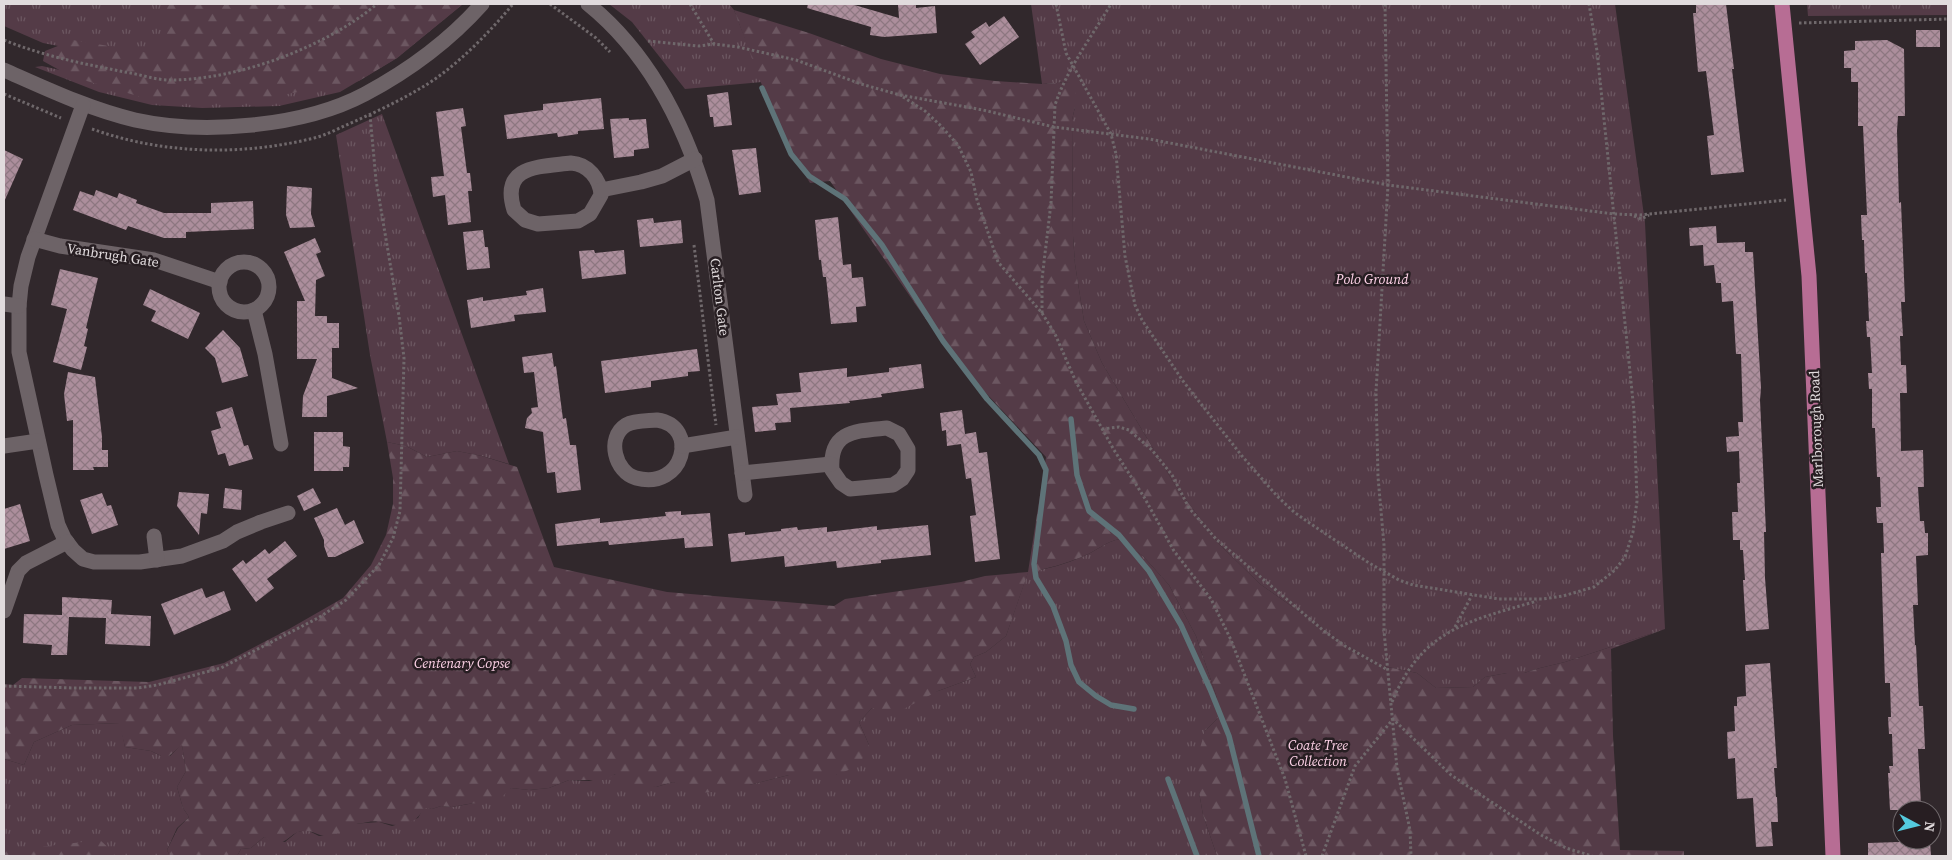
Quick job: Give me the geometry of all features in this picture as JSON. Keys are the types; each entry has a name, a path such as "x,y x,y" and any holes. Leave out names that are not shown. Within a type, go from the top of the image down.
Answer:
{"main road":[{"name":"Marlborough Road","path":"1782,4 1812,329 1833,856"}],"street":[{"path":"4,70 83,105 136,120 170,126 209,128 247,126 285,120 321,111 364,95 435,50 463,25 482,4"},
{"name":"Carlton Gate","path":"588,4 634,50 654,78 672,108 694,159 707,200 745,496"},
{"path":"83,105 11,305 38,441 58,525 67,542 83,559 94,562 126,563 182,556 223,541 237,532 261,522 288,514"},
{"path":"601,190 662,176 694,159"},
{"path":"571,163 580,164 594,175 601,190 600,200 594,209 584,218 578,220 546,224 531,223 518,216 512,205 513,183 518,174 530,168 571,163"},
{"name":"Vanbrugh Gate","path":"34,239 80,250 154,260 220,282"},
{"path":"247,262 261,269 269,283 269,292 266,299 254,310 238,311 230,308 220,295 220,282 225,272 231,266 247,262"},
{"path":"254,310 266,354 281,444"},
{"path":"636,421 663,421 678,434 682,446 680,460 674,471 659,477 641,479 634,477 620,468 617,458 616,444 618,434 627,424 636,421"},
{"path":"887,428 899,434 908,449 909,463 906,475 894,485 855,489 841,483 834,474 831,464 835,448 845,435 870,430 887,428"},
{"path":"682,446 737,437"},
{"path":"4,446 38,441"},
{"path":"742,473 831,464"},
{"path":"154,536 157,560"},
{"path":"4,611 18,571 26,563 67,542"}],"path":[{"path":"4,40 59,59 168,80 203,78 288,56 341,29 377,4"},
{"path":"550,4 596,38 613,55"},
{"path":"690,4 714,44"},
{"path":"1056,4 1066,53 1111,134 1116,154 1127,266 1135,305 1142,320 1183,381 1242,456 1277,496 1294,512 1384,572 1412,585 1472,595 1519,600 1542,599 1583,592 1605,579 1615,570 1625,556 1632,532 1637,501 1634,411 1597,51 1590,4"},
{"path":"1042,313 1042,279 1051,203 1055,105 1059,93 1111,4"},
{"path":"1385,4 1388,185 1376,392 1378,478 1384,572 1384,631 1397,768 1410,830 1411,856"},
{"path":"1783,23 1948,19"},
{"path":"645,40 682,46 714,44 738,47 796,60 861,84 900,95 983,110 1054,126 1111,134 1388,185 1630,215 1801,199"},
{"path":"900,95 925,111 958,145 970,172 977,200 998,262 1042,313 1076,382 1102,429 1144,496 1174,551 1211,599 1230,640 1285,779 1306,856"},
{"path":"4,686 138,688 157,685 221,668 318,618 346,600 379,565 393,538 400,511 404,358 399,316 376,180 370,115"},
{"path":"1630,215 1640,219 1652,214"},
{"path":"693,241 718,440"},
{"path":"1102,429 1119,427 1129,430 1152,450 1172,475 1189,508 1222,544 1324,631 1345,646 1388,670"},
{"path":"1455,628 1472,595"},
{"path":"1391,703 1411,665 1425,649 1455,628 1542,599"},
{"path":"1322,856 1355,766 1393,719"},
{"path":"1393,719 1451,775 1542,835 1566,848 1592,856"}],"green space":[{"path":"4,4 355,4 165,67 43,43 4,26"},
{"path":"167,4 463,4 397,58 359,81 265,98 141,97 70,76 43,61 45,51 73,40 150,53 163,52"},
{"path":"463,4 397,58 340,92 279,106 202,108 152,105 99,92 35,67 42,66 128,85"},
{"path":"609,4 729,4 734,10 762,82 685,89 632,22"},
{"name":"Polo Ground","path":"1031,4 1615,4 1645,223 1665,629 1565,662 1524,673 1507,673 1485,677 1473,687 1436,688 1417,673 1373,664 1260,584 1219,544 1175,485 1102,363 1084,321 1075,264 1073,236 1072,120 1075,107 1069,82 1042,84"},
{"path":"1807,4 1948,4 1948,15 1808,16"},
{"path":"734,10 809,33 881,59 940,74 995,81 1042,84 1069,82 1076,87 1072,120 1073,236 1075,264 1084,321 1102,363 1175,485 1219,544 1260,584 1373,664 1417,673 1436,688 1473,687 1485,677 1507,673 1524,673 1565,662 1665,629 1611,649 1613,736 1620,850 1684,851 1684,856 1217,856 1203,815 1199,792 1198,755 1205,731 1220,716 1216,695 1196,636 1169,585 1143,556 1120,539 1110,542 1089,554 1057,566 1028,573 1006,636 986,652 974,657 970,664 976,677 938,691 894,714 872,708 859,722 869,745 866,754 856,767 836,775 789,775 726,791 698,793 673,782 656,787 625,783 615,774 606,780 569,780 549,788 529,790 511,788 498,801 452,807 441,806 432,809 425,808 414,820 401,825 374,822 358,824 330,836 322,836 305,831 294,834 283,842 272,841 264,837 251,848 241,849 237,856 170,856 167,850 178,828 189,817 183,808 177,787 186,771 182,745 169,756 161,756 151,751 125,747 119,723 72,725 34,742 24,765 4,759 4,684 13,685 22,678 149,682 224,663 343,598 371,565 386,535 393,504 393,478 387,442 406,446 427,457 457,451 482,456 517,467 554,567 667,592 834,606 845,599 961,582 985,576 1028,572 1046,457 969,375 925,318 830,181 810,183 779,131"},
{"path":"382,114 509,464 457,451 427,457 406,446 387,442 370,355 336,135"},
{"path":"1120,539 1143,556 1169,585 1196,636 1216,695 1220,716 1205,731 1199,792 1203,815 1217,856 237,856 241,849 251,848 264,837 285,842 297,832 307,830 319,836 334,835 351,824 379,822 392,826 418,818 424,807 432,809 441,806 452,807 480,802 511,788 529,790 549,788 569,780 589,781 616,774 656,787 673,782 683,785 749,785 789,775 836,775 869,745 859,722 872,708 938,691 976,677 970,664 974,657 986,652 1006,636 1028,572 1050,568 1070,561"},
{"path":"120,723 125,747 151,751 161,756 170,756 182,744 186,771 177,787 183,808 189,817 177,828 167,850 170,856 4,856 4,759 24,765 34,742 72,725"},
{"path":"100,840 115,856 4,856 4,851"}],"building":[{"path":"808,4 851,4 899,18 898,5 916,4 916,8 935,6 937,33 884,37 870,35 871,27 807,8"},
{"path":"1696,4 1726,4 1744,172 1711,175 1707,136 1714,135 1706,71 1698,72 1693,13 1696,13"},
{"path":"1004,16 1019,37 980,65 965,44 975,37 971,32 986,22 989,27"},
{"path":"1916,30 1940,30 1940,47 1916,47"},
{"path":"1887,40 1904,49 1905,116 1898,116 1897,131 1905,302 1901,302 1903,336 1900,336 1901,365 1906,365 1907,393 1900,393 1901,451 1923,450 1924,487 1918,487 1920,521 1924,521 1925,533 1928,533 1928,555 1916,556 1918,605 1913,605 1919,706 1923,706 1925,749 1918,749 1921,800 1892,800 1892,810 1890,810 1888,773 1890,773 1889,766 1893,766 1892,734 1889,734 1888,717 1891,717 1890,683 1885,683 1881,553 1884,553 1883,523 1877,523 1876,507 1881,507 1880,477 1877,477 1875,428 1872,428 1872,389 1869,389 1868,373 1872,373 1870,337 1867,337 1866,321 1869,321 1867,273 1865,273 1864,240 1862,240 1861,215 1867,215 1863,126 1858,126 1858,82 1851,82 1851,68 1844,68 1844,51 1855,50 1855,41"},
{"path":"728,92 732,125 714,127 713,117 710,117 707,95"},
{"path":"601,98 604,129 578,131 578,134 558,137 557,133 507,139 504,115 543,110 543,104"},
{"path":"463,108 466,126 461,127 467,173 470,173 472,191 468,191 471,222 448,225 445,195 433,197 431,177 444,176 436,112"},
{"path":"629,118 629,120 646,119 649,148 634,150 634,156 614,158 610,119"},
{"path":"756,148 761,192 739,195 732,150"},
{"path":"4,150 23,159 4,202"},
{"path":"287,186 312,188 311,214 315,227 290,228 286,215"},
{"path":"96,190 117,198 119,193 137,200 136,203 164,213 211,213 211,203 253,201 254,229 186,232 186,238 164,238 128,226 126,230 73,210 80,191 94,196"},
{"path":"838,217 843,265 851,264 852,278 863,277 866,306 856,307 857,322 831,324 826,277 823,277 821,260 819,260 815,220"},
{"path":"653,218 654,223 681,220 683,243 640,247 637,220"},
{"path":"1716,226 1717,243 1745,242 1745,252 1753,252 1761,388 1766,532 1764,532 1765,578 1769,629 1746,631 1743,550 1740,550 1740,540 1733,540 1732,512 1738,512 1737,483 1740,483 1739,451 1727,452 1726,437 1739,436 1738,422 1743,422 1741,354 1736,354 1733,301 1722,302 1721,283 1716,283 1714,265 1704,266 1703,245 1690,246 1689,228"},
{"path":"483,230 485,247 488,247 490,268 467,270 463,232"},
{"path":"315,238 321,252 316,254 325,276 316,280 315,316 327,316 327,323 339,323 339,348 332,348 332,378 358,388 327,396 327,417 302,417 303,396 317,359 297,359 297,301 305,301 284,252"},
{"path":"594,250 595,253 624,250 626,274 582,279 579,251"},
{"path":"60,269 98,278 86,328 88,329 84,346 87,347 81,370 53,362 67,309 51,305"},
{"path":"543,288 546,312 514,315 515,321 471,328 467,300 483,297 483,301 527,295 526,291"},
{"path":"150,289 200,313 188,339 151,321 156,311 143,305"},
{"path":"223,330 240,348 248,376 222,383 215,358 205,348"},
{"path":"697,349 700,371 688,372 688,376 651,381 651,387 605,393 601,361"},
{"path":"552,353 554,367 556,366 563,419 566,418 570,445 576,445 581,490 557,493 555,472 547,473 543,432 525,428 527,418 532,413 531,408 538,407 534,372 524,373 522,357"},
{"path":"921,364 924,388 881,394 882,397 849,401 850,403 790,408 791,422 775,423 776,430 755,432 752,407 778,405 776,394 801,392 799,373 847,368 847,377 889,372 889,368"},
{"path":"68,372 95,377 102,450 108,450 108,467 93,467 94,470 73,470 73,420 67,421 64,394"},
{"path":"232,407 244,446 248,445 253,459 229,466 225,453 218,455 211,431 221,428 216,412"},
{"path":"962,410 965,434 976,432 979,453 987,452 1000,559 975,562 970,516 976,515 971,478 966,479 961,444 947,446 946,430 942,431 940,413"},
{"path":"314,432 343,432 343,446 350,447 349,467 343,467 343,471 314,471"},
{"path":"225,488 242,490 241,510 223,508"},
{"path":"313,488 321,503 304,511 297,496"},
{"path":"179,492 209,494 207,514 201,513 199,535 177,506"},
{"path":"102,493 107,506 111,505 118,525 92,534 80,500"},
{"path":"20,504 30,541 4,549 4,509"},
{"path":"337,508 345,525 354,520 364,543 335,557 328,557 324,540 314,518"},
{"path":"681,511 681,515 710,513 713,546 685,548 684,538 609,545 608,541 557,546 555,524 600,518 600,523 666,516 665,512"},
{"path":"928,525 931,555 881,560 881,563 837,568 836,561 785,567 784,556 731,562 728,534 745,532 745,535 781,531 781,529 797,527 798,530 827,527 827,532 877,526 877,530"},
{"path":"285,541 297,556 267,579 274,588 256,602 232,569 243,560 246,564 265,549 269,554"},
{"path":"202,588 206,598 224,591 231,610 174,635 161,604"},
{"path":"62,597 112,600 111,614 151,616 150,646 105,644 106,618 69,617 67,655 51,655 52,645 23,643 24,614 62,615"},
{"path":"1770,663 1777,768 1774,768 1778,822 1771,822 1773,846 1756,847 1753,798 1737,799 1735,758 1728,759 1727,732 1735,731 1734,706 1737,706 1737,697 1746,696 1745,665"},
{"path":"1892,842 1892,850 1931,850 1931,856 1868,856 1868,843"}],"waterway":[{"path":"762,88 791,154 809,176 845,199 882,245 943,341 987,399 1039,455 1046,470 1034,564 1036,578 1053,606 1066,641 1071,665 1079,682 1111,705 1134,709"},
{"path":"1071,419 1077,475 1089,511 1119,535 1149,571 1181,625 1210,689 1229,736 1259,856"},
{"path":"1168,779 1197,856"}],"park label":[{"name":"Centenary Copse","path":"462,663"},
{"name":"Coate Tree Collection","path":"1318,754"}]}
